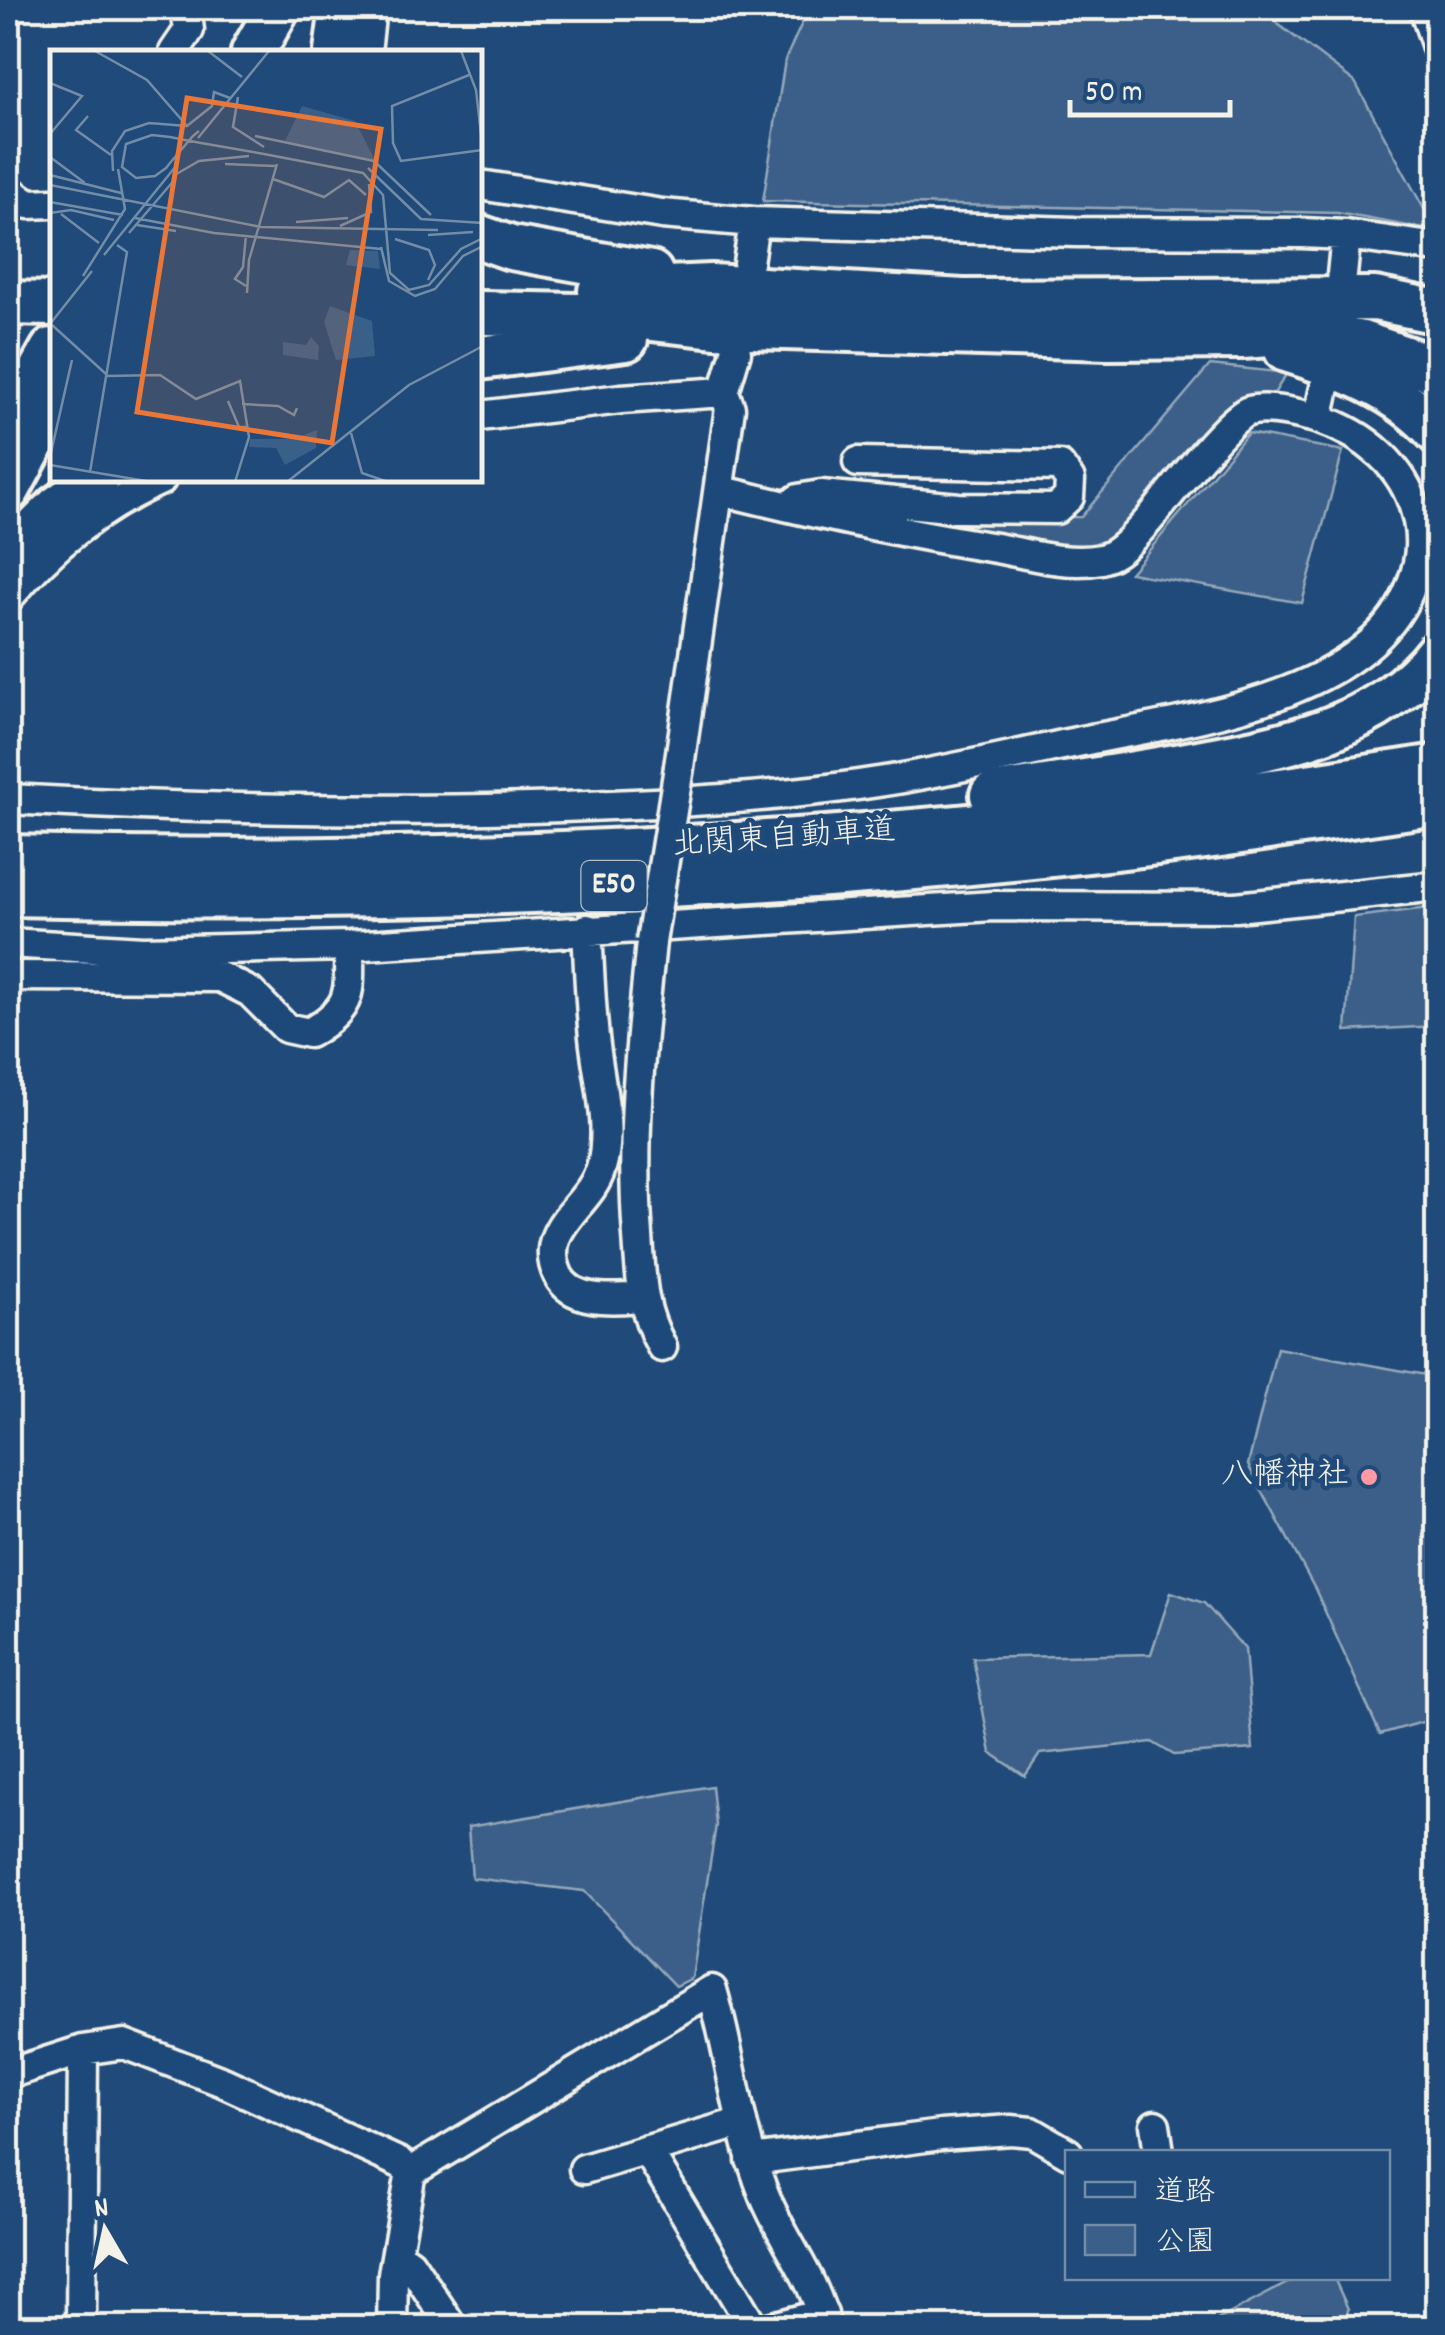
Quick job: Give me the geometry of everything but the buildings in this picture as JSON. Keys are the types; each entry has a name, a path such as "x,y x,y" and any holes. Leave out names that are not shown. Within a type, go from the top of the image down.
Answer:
{"highway":[{"path":"192,36 245,8"},
{"path":"254,50 278,8"},
{"path":"336,50 342,8"},
{"path":"482,239 721,321"},
{"path":"1328,288 1438,352"},
{"path":"482,358 721,321 963,301 1328,288 1438,312"},
{"path":"482,289 626,292 721,321"},
{"path":"8,398 36,295"},
{"path":"482,313 1108,338 1242,337 1304,332 1362,343 1420,363 1438,374"},
{"path":"1242,337 1370,381 1414,410 1438,432"},
{"path":"8,428 50,354"},
{"path":"8,490 50,413"},
{"path":"8,557 58,507 93,482"},
{"path":"471,858 878,811 1256,752 1334,728 1368,712 1405,688 1438,652"},
{"name":"北関東自動車道","path":"8,857 207,862 471,858 681,848 885,833 1214,799 1438,766"},
{"name":"北関東自動車道","path":"8,894 208,898 474,893 885,869 1220,835 1438,803"},
{"path":"1220,835 1438,816"}],"street":[{"path":"366,50 370,8"},
{"path":"1424,8 1438,50"},
{"path":"482,185 662,214 754,222 1346,235 1438,248"},
{"path":"748,263 754,222"},
{"path":"1328,288 1346,235"},
{"path":"662,1348 648,1321 642,1297 635,1102 651,942 730,408 724,392 721,321"},
{"path":"1318,418 1326,383"},
{"path":"482,416 621,399 724,392"},
{"path":"8,798 204,809 376,812 692,802 890,780 1168,724 1308,683 1332,672 1381,632 1402,608 1429,557 1408,486 1379,451 1318,418 1248,411 1234,420 1173,494 1109,558 1076,562 885,530 719,490"},
{"path":"788,507 798,499 821,495 959,508 1056,508 1069,496 1070,480 1060,466 858,462"},
{"path":"8,598 44,556 83,526 157,482"},
{"path":"8,943 143,951 349,946 994,906 1236,906 1438,886"},
{"path":"587,929 605,1136 603,1162 596,1184 563,1220 553,1241 554,1260 559,1277 571,1291 596,1298 642,1297"},
{"path":"8,976 220,977 250,992 286,1028 309,1032 333,1018 349,994 349,946"},
{"path":"392,2328 393,2274 411,2172 712,1990 739,2123 765,2198 814,2290 824,2321 768,2328"},
{"path":"8,2074 82,2050 124,2044 223,2082 400,2163 411,2172"},
{"path":"81,2328 82,2050"},
{"path":"584,2170 739,2123"},
{"path":"752,2160 941,2135 1012,2130 1032,2132 1065,2151"},
{"path":"646,2150 754,2328"},
{"path":"397,2254 410,2263 453,2328"}],"green space":[{"path":"809,8 1267,8 1278,24 1355,82 1436,231 1337,213 763,201 785,60"},
{"path":"1210,365 1287,373 1270,400 1114,541 1085,550 972,533 974,518 1081,517"},
{"path":"1248,433 1343,451 1302,603 1130,573"},
{"path":"1437,907 1437,1026 1346,1031 1354,917"},
{"path":"1277,1348 1437,1377 1437,1718 1380,1734 1316,1591 1248,1465"},
{"path":"1171,1592 1204,1603 1245,1649 1253,1749 1174,1755 1152,1742 1040,1754 1025,1776 991,1753 973,1658 1151,1654"},
{"path":"712,1786 716,1825 692,1978 676,1986 584,1891 472,1878 468,1827"},
{"path":"1293,2280 1335,2280 1348,2309 1346,2327 1204,2327"}],"place":[{"name":"八幡神社","path":"1369,1477"}]}
